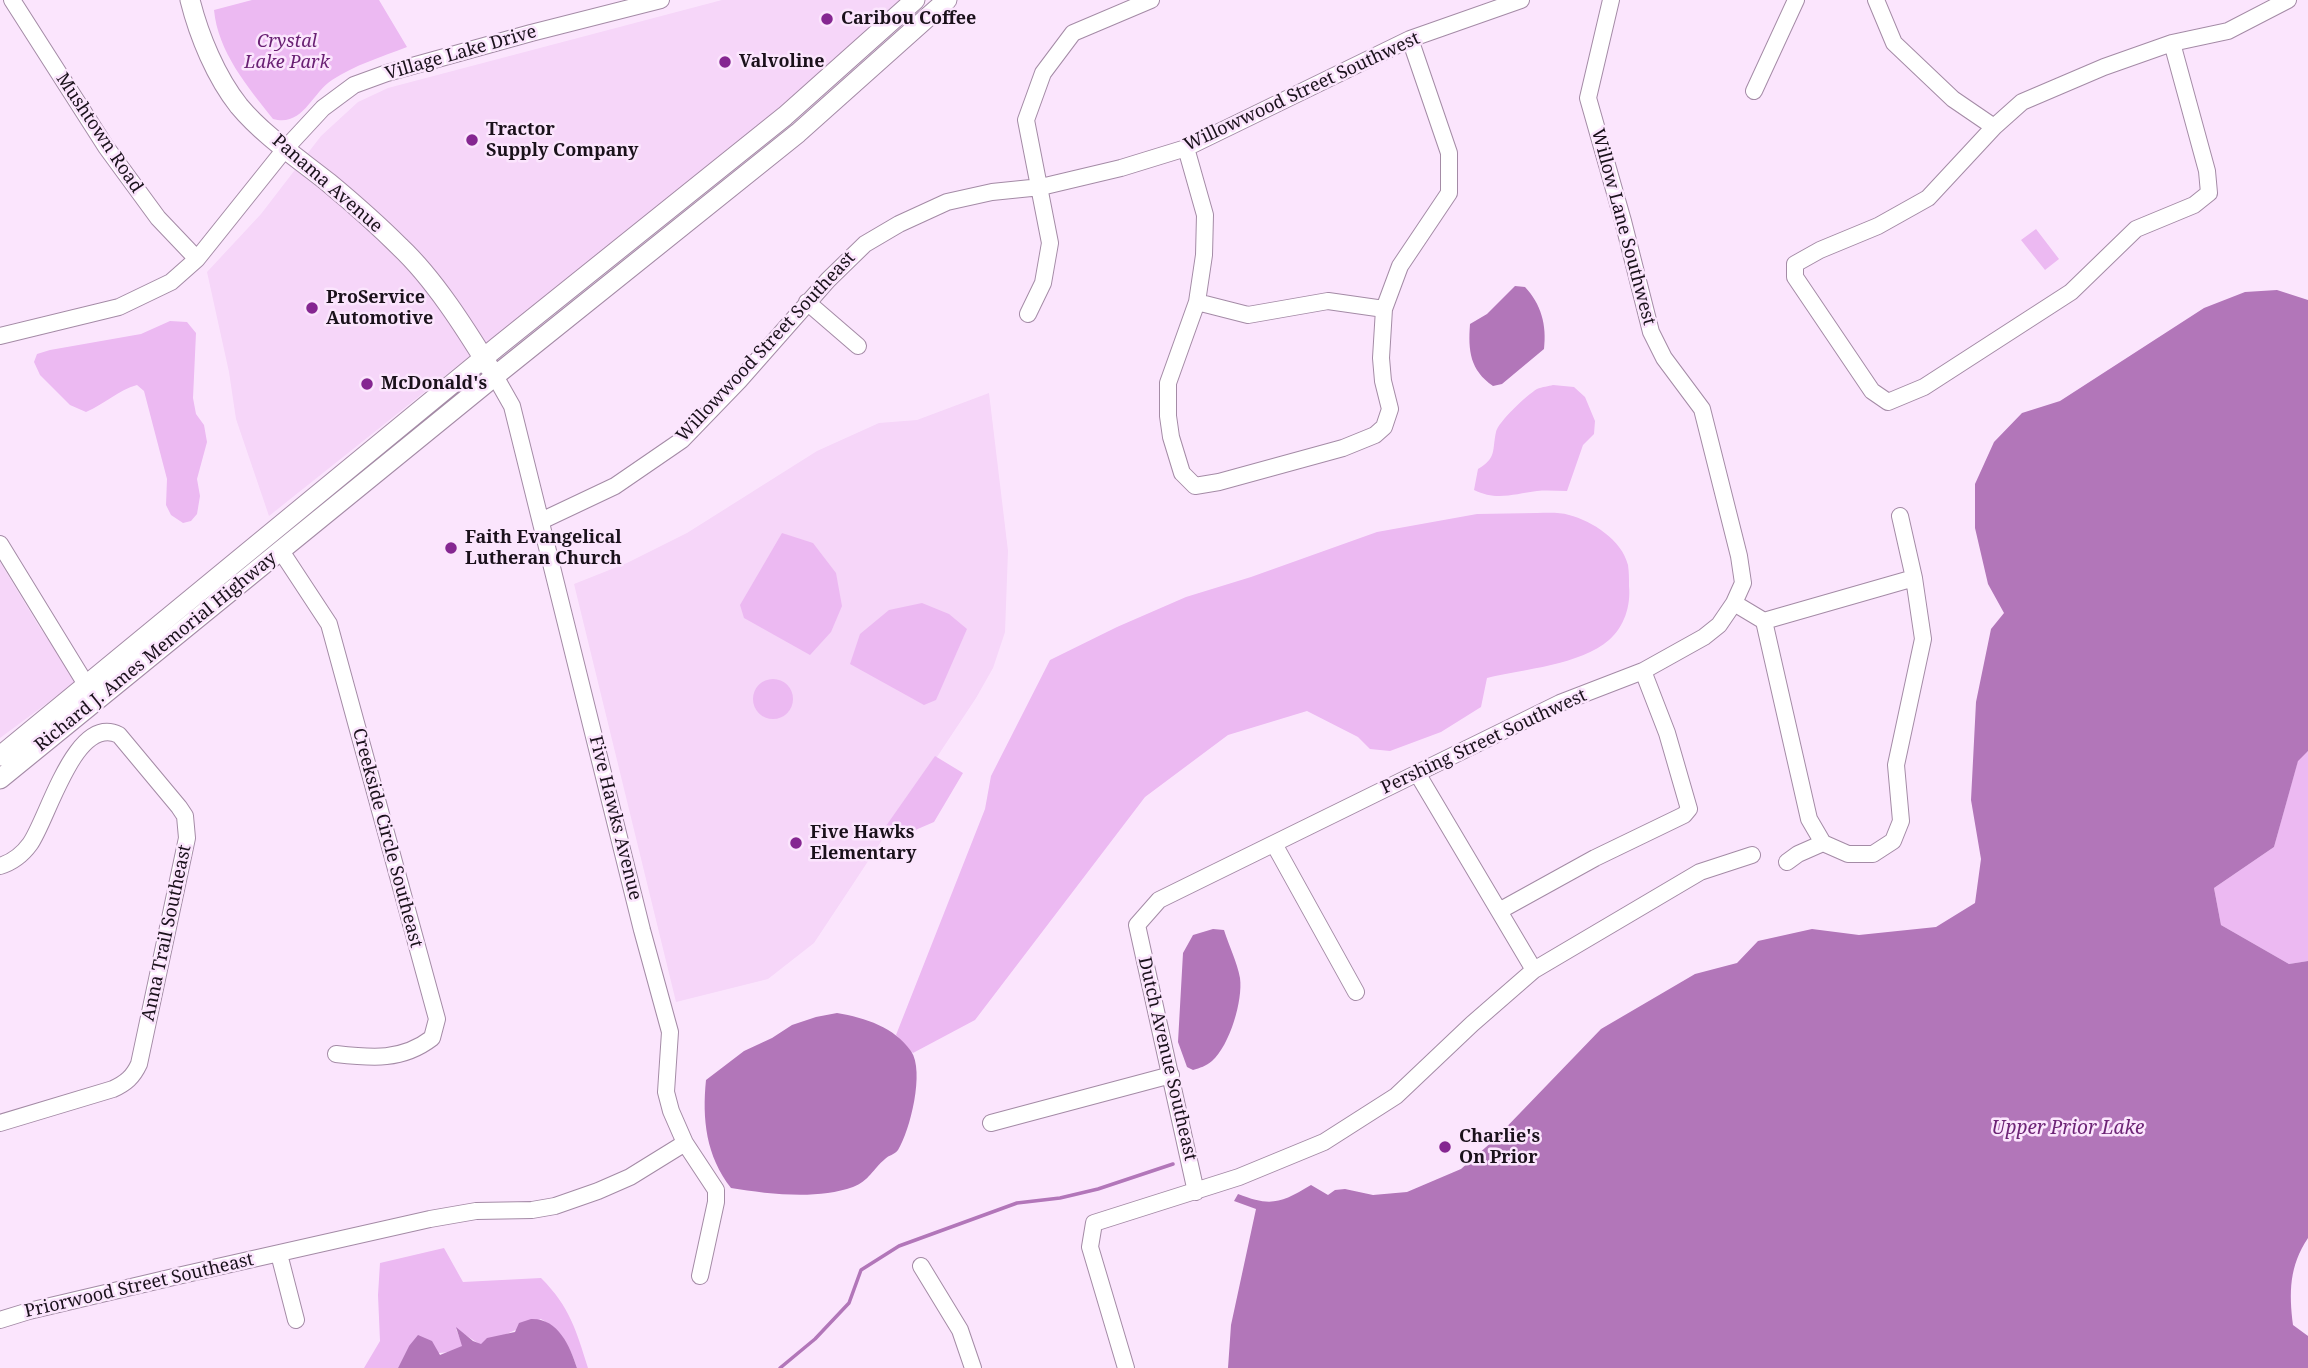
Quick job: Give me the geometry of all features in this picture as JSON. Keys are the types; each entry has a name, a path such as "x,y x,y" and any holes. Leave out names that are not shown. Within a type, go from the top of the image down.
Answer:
{"main road":[{"name":"Panama Avenue","path":"190,0 196,24 207,48 239,106 285,149 331,184 403,249 447,303 484,358"},
{"name":"Richard J. Ames Memorial Highway","path":"0,756 484,358 785,117 915,0"},
{"name":"Richard J. Ames Memorial Highway","path":"0,779 798,133 947,0"},
{"name":"Five Hawks Avenue","path":"484,358 495,376"}],"street":[{"name":"Village Lake Drive","path":"0,336 119,307 172,282 197,259 285,149 323,108 354,85 387,73 531,33 661,0"},
{"name":"Willowwood Street Southwest","path":"1041,187 1121,168 1186,148 1410,39 1521,0"},
{"name":"Willow Lane Southwest","path":"1611,0 1588,98 1651,332 1664,358 1702,409 1740,556 1742,583 1734,603"},
{"path":"1754,91 1796,0"},
{"path":"1876,0 1894,43 1953,99 1993,127"},
{"path":"2172,43 2207,171 2209,193 2194,205 2136,229 2071,292 1924,387 1888,402 1872,391 1795,277 1795,264 1820,250 1878,226 1928,198 1993,127 2022,102 2104,66 2172,43 2228,32 2288,0"},
{"path":"1028,314 1043,283 1050,243 1026,120 1043,73 1073,33 1150,1"},
{"name":"Mushtown Road","path":"18,3 106,147 158,218 197,259"},
{"path":"1186,148 1205,215 1204,255 1197,302 1168,383 1171,438 1182,473 1195,486 1219,482 1343,448 1374,435 1384,427 1390,409 1381,358 1384,309 1400,266 1450,193 1449,153 1410,39"},
{"name":"Willowwood Street Southeast","path":"541,521 615,486 682,440 807,302 865,244 899,224 947,202 992,192 1041,187"},
{"path":"1197,302 1248,315 1328,301 1384,309"},
{"path":"807,302 858,346"},
{"name":"Five Hawks Avenue","path":"495,376 512,406 642,930 664,1005 670,1032 666,1092 676,1125 685,1143 716,1191 700,1276"},
{"path":"1765,621 1809,819 1823,843 1848,854 1872,854 1893,841 1900,821 1895,765 1923,639 1914,578 1900,516"},
{"path":"0,544 87,685"},
{"name":"Creekside Circle Southeast","path":"281,551 330,624 437,1019 432,1038 416,1050 374,1059 336,1054"},
{"path":"1734,603 1765,621 1914,578"},
{"name":"Pershing Street Southwest","path":"1137,925 1158,900 1560,702 1643,671 1704,637 1719,625 1734,603"},
{"path":"1499,911 1595,858 1684,815 1689,809 1667,733 1643,671"},
{"name":"Anna Trail Southeast","path":"0,866 18,857 30,844 67,767 80,750 101,732 110,730 119,735 185,816 187,838 139,1064 134,1074 126,1083 113,1090 0,1123"},
{"path":"1417,773 1534,970"},
{"path":"1787,862 1823,843"},
{"path":"1274,844 1356,992"},
{"path":"1126,1368 1090,1247 1094,1223 1239,1177 1324,1142 1396,1096 1534,970 1700,872 1752,855"},
{"name":"Dutch Avenue Southeast","path":"1137,925 1196,1192"},
{"path":"991,1124 1171,1075"},
{"name":"Priorwood Street Southeast","path":"0,1320 29,1311 476,1211 532,1210 555,1206 630,1177 685,1143"},
{"path":"279,1254 296,1320"},
{"path":"921,1266 960,1330 973,1368"}],"shaded area":[{"path":"722,0 904,0 825,70 683,186 269,516 236,419 229,372 207,272 261,214 321,136 358,102 388,88"},
{"path":"989,393 1008,551 1005,632 993,668 976,698 814,943 768,979 676,1002 574,584 627,563 687,533 817,451 879,423 917,420"},
{"path":"0,562 40,628 77,681 0,738"}],"green space":[{"name":"Crystal Lake Park","path":"252,0 379,0 407,47 332,80 306,108 292,118 273,119 235,68 221,40 214,10"},
{"path":"2036,229 2059,259 2045,270 2021,240"},
{"path":"170,321 187,322 196,333 193,398 196,414 204,425 207,442 197,479 200,496 197,514 191,521 183,523 171,515 166,505 167,479 144,391 137,385 130,387 86,412 70,405 40,375 34,362 37,354 50,350 141,334"},
{"path":"1553,385 1574,387 1585,397 1595,421 1594,434 1583,445 1567,491 1498,496 1474,490 1478,469 1491,457 1496,432 1502,422 1532,392"},
{"path":"1553,513 1578,518 1596,527 1613,540 1625,556 1629,573 1628,608 1619,629 1609,640 1567,661 1487,678 1481,707 1441,732 1390,751 1370,749 1358,737 1307,711 1228,735 1145,797 975,1020 913,1053 896,1035 985,809 991,776 1050,660 1186,597 1377,532 1477,514"},
{"path":"782,533 813,543 836,573 842,606 831,632 810,655 744,618 740,605"},
{"path":"922,603 949,614 967,629 936,700 924,705 850,664 860,634 889,610"},
{"path":"773,679 781,680 787,685 792,691 792,707 787,713 781,718 773,719 765,718 759,713 754,707 753,699 754,691 759,685 765,680"},
{"path":"2308,751 2308,961 2289,964 2221,925 2214,888 2274,847 2298,760"},
{"path":"935,756 963,773 934,822 892,840 879,836"},
{"path":"444,1248 463,1282 541,1278 559,1299 576,1330 588,1368 577,1368 564,1340 541,1319 481,1345 456,1329 463,1346 455,1350 436,1353 409,1346 398,1368 364,1368 380,1341 380,1263"}],"water":[{"path":"1515,286 1525,287 1539,308 1544,323 1544,349 1502,384 1493,386 1479,373 1472,359 1470,324 1487,314"},
{"name":"Upper Prior Lake","path":"2277,290 2308,300 2308,751 2298,761 2274,847 2214,888 2221,925 2289,964 2308,961 2308,1238 2294,1269 2291,1302 2293,1325 2308,1336 2308,1368 1228,1368 1231,1325 1256,1209 1234,1201 1238,1194 1268,1202 1292,1196 1311,1185 1328,1195 1335,1190 1345,1189 1373,1195 1407,1192 1461,1169 1494,1140 1601,1029 1695,974 1737,963 1758,941 1812,929 1859,935 1936,927 1975,903 1981,859 1971,800 1976,702 1991,629 2004,613 1988,584 1975,528 1975,484 1994,442 2022,413 2060,401 2204,308 2245,292"},
{"path":"1213,929 1224,930 1239,972 1239,998 1230,1034 1218,1054 1212,1061 1193,1070 1187,1067 1178,1042 1183,953 1193,935"},
{"path":"837,1013 888,1030 911,1051 917,1072 916,1086 911,1116 898,1150 885,1159 863,1182 839,1191 792,1195 731,1188 711,1150 705,1109 706,1080 744,1051 792,1025"},
{"path":"531,1319 549,1323 556,1328 571,1351 577,1368 398,1368 418,1335 432,1341 440,1355 462,1346 456,1327 481,1344 487,1338 515,1332 519,1323"}],"waterway":[{"path":"780,1368 815,1339 849,1303 861,1270 899,1246 1017,1203 1060,1198 1098,1189 1173,1164"}],"place":[{"name":"Caribou Coffee","path":"827,19"},
{"name":"Valvoline","path":"725,62"},
{"name":"Tractor Supply Company","path":"472,140"},
{"name":"ProService Automotive","path":"312,308"},
{"name":"McDonald's","path":"367,384"},
{"name":"Faith Evangelical Lutheran Church","path":"451,548"},
{"name":"Five Hawks Elementary","path":"796,843"},
{"name":"Charlie's On Prior","path":"1445,1147"}]}
